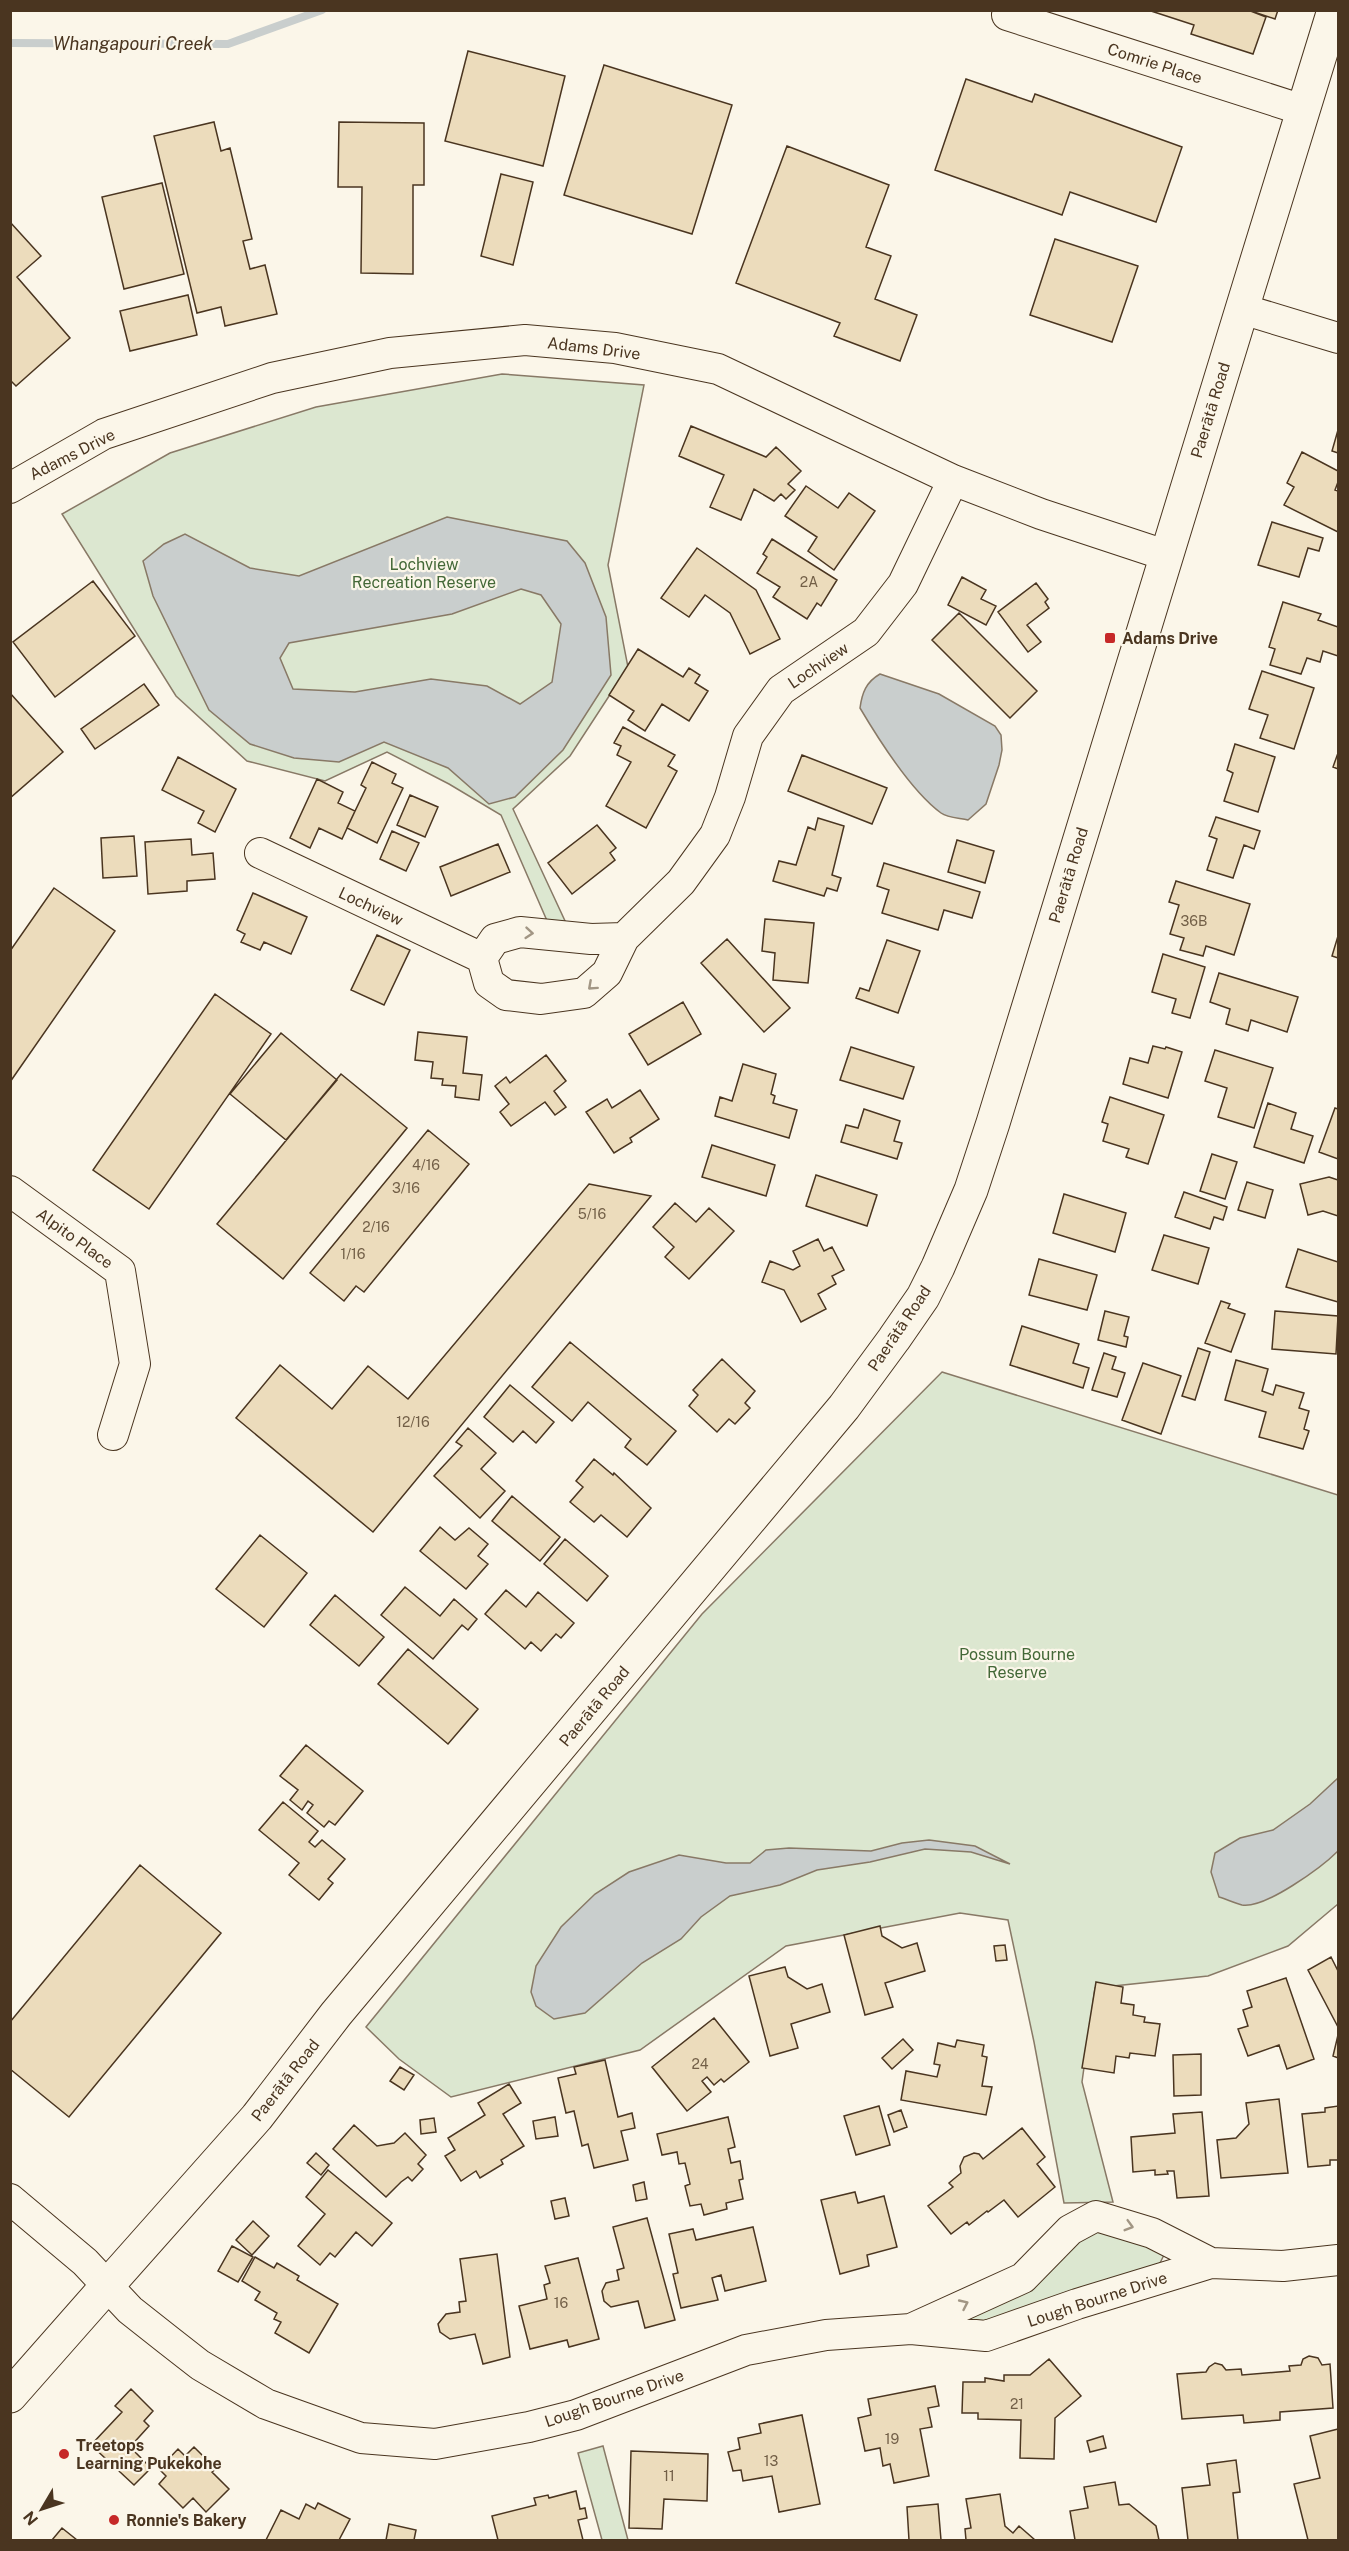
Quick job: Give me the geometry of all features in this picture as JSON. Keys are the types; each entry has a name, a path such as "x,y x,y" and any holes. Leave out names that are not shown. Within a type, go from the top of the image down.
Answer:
{"main road":[{"name":"Paerātā Road","path":"10,2396 256,2117 343,2006 844,1407 923,1297 959,1218 989,1134 1334,10"}],"street":[{"name":"Comrie Place","path":"1007,15 1303,110"},
{"path":"1242,309 1338,338"},
{"name":"Adams Drive","path":"10,488 104,434 272,378 390,353 525,340 615,348 718,369 953,480 1041,514 1165,555"},
{"name":"Lochview","path":"260,853 482,958 489,983 506,995 541,999 584,993 607,973 624,938 681,882 715,835 730,797 748,736 781,690 866,632 903,584 953,480"},
{"path":"482,958 495,939 520,932 591,939 624,938"},
{"name":"Alpito Place","path":"10,1191 120,1271 135,1364 113,1435"},
{"path":"10,2199 85,2262 107,2286"},
{"name":"Lough Bourne Drive","path":"911,2329 1023,2278 1070,2230 1096,2217 1152,2233 1211,2263"},
{"name":"Lough Bourne Drive","path":"107,2286 130,2310 200,2365 266,2404 361,2438 435,2444 528,2427 576,2415 746,2350 826,2336 911,2329 986,2336 1077,2304 1211,2263 1283,2266 1338,2260"}],"green space":[{"name":"Lochview Recreation Reserve","path":"502,374 644,385 608,565 628,667 570,756 513,809 566,923 548,923 501,815 449,784 387,752 325,781 247,761 176,696 62,514 170,453 316,407"},
{"name":"Possum Bourne Reserve","path":"942,1372 1338,1495 1338,1904 1288,1946 1208,1976 1095,1988 1082,2082 1113,2202 1064,2203 1034,2042 1008,1920 960,1913 786,1946 640,2050 451,2097 399,2059 366,2027 702,1614"},
{"path":"1108,2227 1166,2251 1159,2265 994,2327 939,2320 1076,2238"},
{"path":"603,2446 628,2540 602,2540 578,2453"}],"shaded area":[{"path":"447,517 567,541 585,563 606,617 611,675 563,750 515,797 489,804 448,768 384,742 339,762 294,758 250,744 209,710 153,596 143,561 164,544 185,534 250,568 299,576","holes":["521,589 541,595 561,624 552,682 520,704 487,686 431,679 355,692 293,689 280,658 289,643 452,614"]},
{"path":"880,674 939,694 995,726 1001,735 1002,750 999,765 986,804 968,820 944,815 918,792 896,764 860,708 868,684"},
{"path":"1338,1778 1338,1851 1293,1886 1264,1900 1242,1905 1219,1897 1211,1872 1215,1853 1240,1838 1273,1830 1310,1804"},
{"path":"929,1840 975,1846 1010,1864 971,1852 925,1849 870,1862 817,1870 780,1885 730,1896 701,1917 681,1939 642,1963 585,2013 554,2019 536,2006 531,1992 536,1966 561,1927 595,1894 629,1872 679,1855 726,1863 750,1863 766,1850 789,1848 871,1851 902,1843"}],"building":[{"path":"1248,10 1266,17 1253,54 1191,34 1194,25 1151,11"},
{"path":"1248,10 1278,10 1275,19"},
{"path":"468,51 565,76 543,166 445,141"},
{"path":"604,65 732,105 692,234 564,195"},
{"path":"966,79 1032,102 1035,94 1182,147 1156,222 1070,192 1062,215 935,170"},
{"path":"214,122 221,151 230,148 252,239 243,241 250,269 265,265 277,314 225,326 221,307 197,313 154,136"},
{"path":"339,122 424,123 424,185 413,185 413,274 361,273 362,187 338,187"},
{"path":"787,146 889,185 866,247 891,256 875,299 917,315 900,361 834,336 840,323 736,283"},
{"path":"501,174 533,182 513,265 481,256"},
{"path":"162,183 184,274 124,289 102,197"},
{"path":"10,222 41,256 17,277 70,338 16,386 10,380"},
{"path":"1055,239 1138,266 1112,342 1030,315"},
{"path":"188,295 197,335 130,351 120,311"},
{"path":"691,426 766,457 776,447 801,471 788,484 795,490 786,499 781,494 774,501 754,489 741,520 710,507 724,475 679,456"},
{"path":"1338,430 1338,453 1332,451"},
{"path":"1302,452 1338,471 1335,490 1338,491 1338,532 1284,505 1294,487 1287,483"},
{"path":"806,486 838,508 849,493 875,511 834,570 808,551 817,537 785,516"},
{"path":"1272,522 1323,538 1319,551 1308,548 1299,577 1258,565"},
{"path":"772,539 837,580 821,606 817,603 807,619 773,597 780,587 757,573 767,557 763,554"},
{"path":"697,548 756,590 780,639 750,654 730,613 705,595 689,617 661,598"},
{"path":"962,577 986,590 981,599 996,606 986,625 948,605"},
{"path":"93,581 135,636 55,697 13,642"},
{"path":"1036,583 1048,599 1045,602 1049,608 1027,625 1041,642 1028,652 998,612"},
{"path":"1283,602 1321,614 1318,620 1338,627 1338,656 1323,651 1320,662 1307,658 1301,674 1270,665 1275,649 1269,647"},
{"path":"959,613 1037,691 1010,718 932,640"},
{"path":"638,649 683,677 689,668 700,675 695,683 708,691 689,721 662,704 645,731 628,720 634,711 609,695"},
{"path":"1262,671 1314,688 1294,749 1260,738 1268,715 1249,709"},
{"path":"144,684 159,705 95,749 81,729"},
{"path":"10,693 63,752 10,798"},
{"path":"623,727 675,755 668,766 677,771 646,828 606,806 631,762 617,755 621,746 614,743"},
{"path":"1235,744 1275,757 1258,812 1224,801 1233,773 1227,770"},
{"path":"1338,753 1338,769 1333,767"},
{"path":"802,755 887,788 872,824 788,791"},
{"path":"178,757 236,789 215,832 198,823 204,811 162,790"},
{"path":"372,762 396,774 392,783 403,788 377,843 347,828 366,788 361,785"},
{"path":"317,779 343,792 338,803 355,811 342,839 319,828 310,848 290,838"},
{"path":"410,795 438,807 425,837 397,825"},
{"path":"1216,817 1260,831 1254,849 1244,845 1233,878 1207,870 1217,839 1209,836"},
{"path":"818,818 844,826 832,875 841,878 837,891 827,888 824,896 773,881 779,861 796,865 808,827 815,830"},
{"path":"597,825 616,848 610,853 615,860 572,894 548,863"},
{"path":"392,831 419,843 406,871 380,859"},
{"path":"134,836 137,876 103,878 101,838"},
{"path":"191,839 192,855 213,853 215,879 187,881 187,891 148,894 145,842"},
{"path":"957,840 994,851 985,883 948,872"},
{"path":"498,844 510,872 451,896 440,867"},
{"path":"884,863 980,892 972,918 944,910 938,930 882,913 889,890 877,886"},
{"path":"1176,881 1250,904 1234,955 1206,946 1203,956 1180,950 1184,938 1170,934 1179,905 1169,902"},
{"path":"54,888 115,931 10,1082 10,951"},
{"path":"253,893 307,917 291,954 264,942 260,950 241,942 245,934 237,930"},
{"path":"765,919 814,923 808,983 773,980 775,953 762,951"},
{"path":"377,935 410,950 384,1005 351,990"},
{"path":"1338,936 1338,958 1332,956"},
{"path":"727,939 790,1008 764,1032 701,963"},
{"path":"887,940 920,951 898,1013 856,998 860,988 869,991"},
{"path":"1163,954 1205,967 1190,1018 1172,1013 1176,999 1152,992"},
{"path":"1219,973 1298,997 1287,1032 1251,1020 1248,1031 1226,1024 1230,1009 1210,1002"},
{"path":"215,994 271,1034 149,1209 93,1170"},
{"path":"683,1002 701,1034 648,1065 629,1034"},
{"path":"418,1032 467,1037 463,1073 482,1075 479,1100 455,1097 456,1086 442,1085 443,1079 431,1078 433,1062 415,1060"},
{"path":"281,1033 337,1080 286,1140 230,1094"},
{"path":"1153,1046 1182,1052 1168,1098 1123,1084 1130,1058 1148,1063"},
{"path":"851,1047 914,1067 903,1099 840,1080"},
{"path":"1215,1050 1273,1068 1254,1128 1218,1117 1227,1088 1205,1081"},
{"path":"546,1055 566,1081 554,1091 566,1107 555,1115 545,1102 511,1126 500,1112 509,1104 495,1086 506,1077 510,1083"},
{"path":"743,1064 776,1074 771,1094 775,1096 773,1103 797,1110 789,1138 715,1116 720,1097 732,1101"},
{"path":"341,1074 407,1128 283,1279 217,1224"},
{"path":"640,1090 659,1119 630,1138 632,1142 614,1153 586,1112 607,1099 612,1108"},
{"path":"1110,1097 1164,1115 1148,1164 1126,1157 1129,1149 1103,1141 1108,1124 1102,1122"},
{"path":"1268,1103 1296,1113 1291,1129 1313,1136 1304,1163 1254,1147"},
{"path":"1335,1108 1338,1109 1338,1159 1319,1152"},
{"path":"864,1109 900,1121 894,1141 902,1143 897,1159 841,1142 846,1125 858,1128"},
{"path":"428,1130 469,1164 364,1292 356,1286 344,1301 310,1273"},
{"path":"712,1145 775,1165 766,1196 702,1177"},
{"path":"1212,1154 1237,1162 1225,1199 1200,1191"},
{"path":"816,1175 877,1195 867,1226 806,1206"},
{"path":"1329,1177 1338,1180 1338,1216 1323,1211 1308,1215 1300,1184"},
{"path":"1247,1182 1273,1190 1265,1218 1238,1210"},
{"path":"589,1184 651,1196 373,1532 236,1418 280,1365 332,1409 368,1366 408,1399"},
{"path":"1184,1192 1227,1207 1223,1220 1214,1217 1210,1229 1175,1217"},
{"path":"1064,1194 1126,1213 1115,1252 1053,1233"},
{"path":"675,1203 696,1222 709,1208 734,1231 689,1279 665,1257 674,1247 653,1227"},
{"path":"1164,1235 1209,1248 1198,1284 1152,1270"},
{"path":"818,1239 824,1251 832,1247 844,1270 832,1276 836,1284 818,1294 826,1309 801,1322 784,1290 762,1282 770,1261 793,1270 800,1266 793,1251"},
{"path":"1298,1249 1338,1262 1338,1302 1286,1287"},
{"path":"1039,1259 1097,1275 1087,1310 1029,1295"},
{"path":"1221,1301 1230,1304 1228,1308 1245,1314 1231,1352 1205,1343"},
{"path":"1105,1311 1129,1317 1124,1336 1128,1337 1126,1347 1098,1340"},
{"path":"1275,1311 1338,1316 1336,1354 1272,1349"},
{"path":"1022,1326 1079,1344 1073,1363 1089,1368 1083,1388 1010,1365"},
{"path":"570,1342 676,1431 647,1465 625,1447 631,1439 588,1402 572,1421 532,1387"},
{"path":"1198,1348 1210,1352 1195,1400 1182,1396"},
{"path":"1104,1353 1116,1357 1112,1369 1125,1373 1117,1397 1092,1390"},
{"path":"722,1359 755,1391 745,1403 750,1408 735,1424 729,1419 717,1432 689,1406 698,1395 693,1390"},
{"path":"1236,1360 1268,1369 1262,1391 1273,1395 1276,1385 1304,1393 1299,1408 1309,1411 1304,1429 1309,1431 1303,1449 1259,1437 1266,1412 1225,1400"},
{"path":"1143,1363 1181,1376 1161,1434 1122,1420"},
{"path":"510,1385 554,1422 536,1443 523,1431 513,1442 484,1417"},
{"path":"468,1428 496,1453 481,1469 505,1491 480,1518 434,1476 462,1446 456,1442"},
{"path":"594,1459 613,1475 614,1473 651,1508 627,1537 601,1515 594,1522 570,1502 583,1487 576,1481"},
{"path":"512,1496 560,1537 540,1561 492,1521"},
{"path":"440,1527 455,1540 469,1528 488,1544 478,1556 488,1564 466,1589 420,1551"},
{"path":"260,1535 307,1573 264,1627 216,1589"},
{"path":"565,1539 608,1576 587,1601 544,1564"},
{"path":"405,1587 440,1616 454,1599 477,1619 468,1630 462,1625 433,1659 381,1615"},
{"path":"506,1590 526,1607 538,1592 574,1623 561,1638 556,1634 541,1651 531,1642 525,1649 485,1614"},
{"path":"335,1595 384,1637 359,1666 310,1625"},
{"path":"408,1649 478,1709 448,1744 378,1684"},
{"path":"306,1745 363,1791 335,1825 329,1821 324,1827 307,1813 313,1805 308,1801 302,1810 290,1800 298,1790 280,1776"},
{"path":"283,1802 318,1831 309,1842 315,1847 322,1840 345,1859 328,1879 333,1883 319,1900 289,1875 299,1863 259,1830"},
{"path":"140,1865 221,1933 69,2117 10,2069 10,2022"},
{"path":"880,1926 882,1936 902,1948 917,1943 925,1971 885,1983 893,2007 865,2015 844,1935"},
{"path":"1005,1945 1007,1960 996,1961 994,1946"},
{"path":"1331,1957 1338,1971 1338,2027 1308,1970"},
{"path":"785,1967 788,1977 807,1989 822,1984 830,2012 791,2024 798,2048 770,2056 749,1976"},
{"path":"1286,1978 1314,2059 1287,2069 1279,2045 1248,2056 1238,2029 1248,2026 1243,2010 1252,2007 1247,1991"},
{"path":"1096,1982 1123,1987 1121,2003 1134,2005 1133,2015 1145,2017 1144,2022 1160,2024 1155,2056 1130,2053 1129,2058 1116,2056 1114,2073 1082,2068"},
{"path":"714,2018 749,2062 724,2082 721,2079 714,2085 707,2077 702,2081 711,2092 687,2111 652,2067"},
{"path":"1338,2035 1338,2058 1333,2056"},
{"path":"903,2039 913,2050 892,2069 882,2058"},
{"path":"957,2040 984,2045 982,2056 987,2057 982,2086 992,2087 986,2115 901,2100 906,2071 937,2077 940,2065 934,2064 938,2043 955,2047"},
{"path":"1201,2054 1201,2095 1174,2096 1173,2055"},
{"path":"605,2060 618,2117 632,2113 635,2128 621,2131 628,2160 594,2168 588,2144 582,2146 574,2111 566,2113 558,2078 576,2074 574,2067"},
{"path":"400,2067 414,2075 404,2090 390,2081"},
{"path":"509,2084 521,2103 503,2114 524,2146 501,2160 503,2164 480,2178 476,2171 461,2181 445,2156 455,2150 448,2138 485,2115 478,2103"},
{"path":"1279,2099 1288,2173 1221,2178 1217,2140 1236,2138 1249,2124 1246,2103"},
{"path":"879,2106 890,2145 856,2155 844,2116"},
{"path":"1338,2106 1338,2160 1330,2160 1330,2165 1308,2167 1302,2114 1325,2112 1325,2108"},
{"path":"901,2110 907,2127 894,2132 888,2115"},
{"path":"1202,2112 1209,2196 1177,2198 1174,2171 1155,2175 1155,2170 1133,2172 1131,2137 1175,2133 1173,2114"},
{"path":"555,2117 558,2136 536,2139 533,2121"},
{"path":"728,2117 735,2147 728,2149 731,2163 740,2161 743,2179 739,2180 743,2199 726,2203 727,2209 704,2215 701,2204 690,2206 685,2186 690,2184 685,2163 679,2164 677,2152 662,2155 657,2134"},
{"path":"434,2118 436,2132 421,2134 420,2120"},
{"path":"354,2125 377,2146 394,2143 405,2133 426,2155 418,2164 423,2169 412,2181 408,2177 386,2197 333,2149"},
{"path":"1022,2128 1045,2157 1037,2164 1055,2187 1018,2217 1004,2200 969,2225 967,2222 951,2234 928,2206 953,2187 949,2183 961,2173 960,2166 964,2157 974,2153 979,2154 983,2159"},
{"path":"316,2153 329,2165 321,2175 307,2163"},
{"path":"328,2170 392,2223 372,2246 356,2232 335,2257 330,2253 320,2265 298,2246 325,2214 306,2197"},
{"path":"644,2182 647,2199 636,2201 633,2185"},
{"path":"855,2192 858,2203 884,2196 897,2247 867,2255 869,2266 840,2274 821,2200"},
{"path":"565,2198 569,2216 555,2219 551,2201"},
{"path":"647,2218 675,2320 645,2328 638,2301 611,2307 604,2301 602,2291 606,2283 619,2280 617,2270 624,2268 613,2227"},
{"path":"253,2221 269,2236 252,2255 236,2240"},
{"path":"753,2227 766,2281 725,2291 721,2275 712,2278 718,2300 681,2308 673,2274 678,2273 669,2234 693,2229 696,2240"},
{"path":"232,2246 253,2257 238,2282 218,2271"},
{"path":"497,2254 510,2357 483,2364 475,2334 450,2339 440,2332 438,2324 446,2314 460,2312 459,2302 466,2301 460,2259"},
{"path":"255,2257 274,2268 277,2263 299,2276 297,2280 338,2304 309,2353 275,2333 281,2322 274,2319 277,2313 255,2300 260,2292 242,2281"},
{"path":"578,2258 599,2339 569,2347 567,2340 530,2349 519,2306 547,2299 544,2285 550,2283 545,2266"},
{"path":"1309,2356 1318,2358 1322,2365 1330,2364 1333,2408 1280,2412 1280,2420 1244,2423 1243,2415 1182,2419 1177,2374 1206,2372 1215,2363 1222,2365 1226,2370 1241,2369 1242,2375 1290,2371 1289,2366 1301,2365 1303,2359"},
{"path":"1049,2359 1081,2396 1055,2418 1054,2459 1020,2458 1021,2420 978,2419 978,2413 962,2413 963,2382 985,2382 985,2378 1004,2381 1004,2375 1030,2375"},
{"path":"935,2386 939,2406 928,2408 932,2427 920,2429 929,2476 894,2483 890,2464 883,2466 880,2448 865,2451 858,2418 871,2415 868,2399"},
{"path":"131,2389 153,2411 144,2421 149,2426 130,2447 151,2468 134,2485 91,2445 122,2412 115,2406"},
{"path":"802,2415 820,2504 779,2512 772,2476 743,2481 741,2470 733,2471 728,2452 740,2449 738,2438 761,2433 759,2424"},
{"path":"1338,2429 1338,2540 1308,2540 1294,2484 1320,2478 1310,2436"},
{"path":"1103,2436 1106,2448 1090,2452 1087,2441"},
{"path":"194,2447 216,2469 212,2472 229,2489 206,2512 193,2498 183,2508 159,2484 166,2476 159,2469 178,2449 185,2456"},
{"path":"631,2451 708,2454 707,2501 664,2499 662,2529 629,2528"},
{"path":"1236,2460 1240,2492 1233,2493 1238,2540 1188,2540 1182,2488 1210,2485 1207,2464"},
{"path":"1115,2482 1119,2505 1129,2504 1156,2526 1159,2540 1075,2540 1070,2511 1088,2508 1084,2487"},
{"path":"576,2491 580,2509 585,2508 587,2518 578,2520 583,2540 498,2540 492,2516 536,2505 534,2498 548,2495 549,2498"},
{"path":"1000,2494 1005,2526 1013,2533 1019,2526 1035,2540 966,2540 965,2529 971,2528 966,2499"},
{"path":"318,2503 350,2519 339,2540 266,2540 281,2510 299,2519 306,2504 315,2509"},
{"path":"938,2504 941,2540 909,2540 907,2507"},
{"path":"389,2524 416,2530 414,2540 386,2540"},
{"path":"62,2528 77,2540 52,2540"}],"waterway":[{"name":"Whangapouri Creek","path":"10,43 228,44 322,10"}],"place":[{"name":"Adams Drive","path":"1110,638"},
{"name":"Treetops Learning Pukekohe","path":"64,2454"},
{"name":"Ronnie's Bakery","path":"114,2520"}]}
